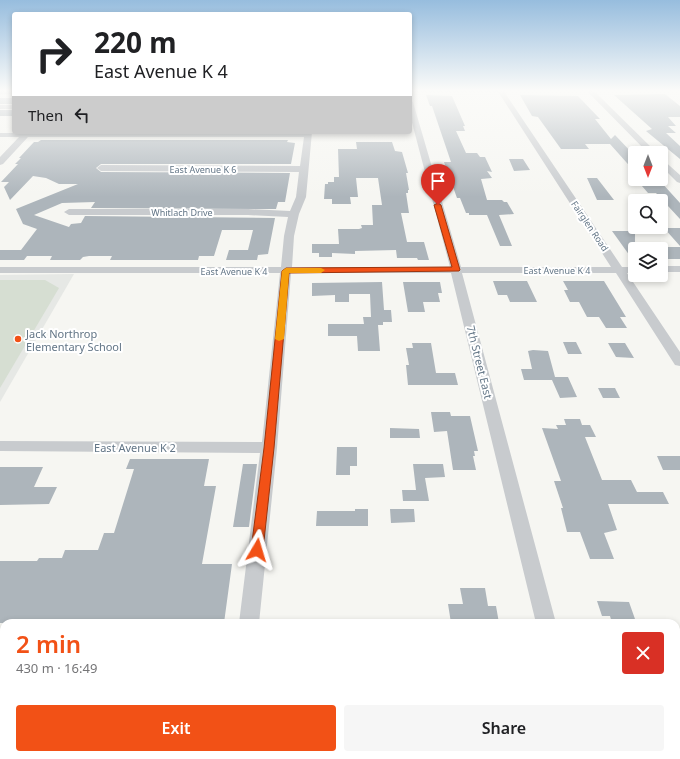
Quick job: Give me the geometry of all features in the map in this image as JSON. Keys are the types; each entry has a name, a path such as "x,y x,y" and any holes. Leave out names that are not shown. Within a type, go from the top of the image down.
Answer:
{"street":[{"name":"7th Street East","path":"416,125 456,270 545,619"},
{"name":"Fairglen Road","path":"524,125 680,362"},
{"path":"625,125 646,146"},
{"path":"0,135 54,134"},
{"path":"249,619 269,448 289,236 294,214 301,197 307,134"},
{"path":"0,162 26,135"},
{"name":"East Avenue K 6","path":"101,168 304,169"},
{"path":"668,168 680,180"},
{"name":"Whitlach Drive","path":"69,212 248,212 294,214"},
{"path":"668,270 680,269"},
{"name":"East Avenue K 4","path":"0,270 628,270"},
{"name":"East Avenue K 2","path":"0,446 269,448"}],"shaded area":[{"name":"Jack Northrop Elementary School","path":"74,274 0,402 0,275"},
{"name":"Jack Northrop Elementary School","path":"0,280 45,280 59,288 0,388"}],"building":[{"path":"439,125 465,125 463,126 465,131 456,131 466,153 477,153 480,157 485,157 492,172 487,171 492,178 481,179 487,200 502,200 507,202 514,214 499,215 512,246 500,246 487,215 469,215 469,213 466,213 460,198 457,198 444,162 451,162"},
{"path":"544,125 600,125 611,139 615,135 628,149 628,164 610,144 585,144 589,149 561,149"},
{"path":"648,125 675,125 668,126 676,133 666,133 680,146 680,159 668,149 668,146 664,146 646,131 652,129"},
{"path":"41,140 288,140 287,142 295,143 291,164 101,164 96,168 101,172 290,173 285,202 278,202 276,209 91,208 95,202 62,203 34,215 69,227 71,224 81,223 85,216 275,218 268,254 258,255 257,260 226,260 229,250 248,250 253,230 222,230 214,256 199,256 198,260 110,260 112,256 89,256 83,257 80,260 50,260 52,256 27,256 24,260 0,260 0,250 21,250 37,229 23,224 16,209 78,184 59,184 46,178 33,176 10,200 4,187 9,182 1,182 18,164 15,164 34,142"},
{"path":"356,142 392,142 395,151 402,152 408,173 406,173 409,190 408,193 406,193 409,213 401,213 407,242 424,242 429,260 418,260 417,258 397,258 396,250 355,251 355,254 332,253 332,257 319,257 319,253 312,253 312,244 339,244 338,229 359,229 362,228 361,225 373,225 372,205 382,205 378,178 356,178 358,197 350,197 351,204 332,204 332,199 324,199 325,184 328,184 328,182 334,182 334,177 339,177 338,149 357,149"},
{"path":"509,159 523,159 530,170 514,171"},
{"path":"587,178 597,178 614,200 597,200"},
{"path":"642,186 664,186 680,203 680,219 668,206 668,194 648,193"},
{"path":"668,228 680,228 680,246 668,232"},
{"path":"612,231 628,231 628,234 635,234 635,242 628,242 628,253"},
{"path":"668,247 680,247 680,259 668,259"},
{"path":"493,281 527,281 537,302 510,302 507,295 498,295"},
{"path":"563,281 604,281 626,317 620,317 627,328 606,328 599,317 587,317 579,302 570,302 564,290 568,290"},
{"path":"382,282 384,310 391,310 392,322 383,322 383,325 378,325 380,351 358,351 357,336 328,336 328,324 364,324 363,317 371,317 370,294 349,294 349,302 335,302 335,295 312,296 312,283"},
{"path":"403,282 440,282 442,293 438,293 440,302 423,302 425,312 408,312"},
{"path":"563,342 576,342 582,354 568,354"},
{"path":"412,343 431,343 436,373 455,373 458,385 408,385 406,365 409,365 406,348 413,348"},
{"path":"608,343 625,343 634,358 616,357"},
{"path":"528,351 548,351 555,377 568,377 577,397 560,398 552,380 524,380 521,369 532,369"},
{"path":"598,388 615,388 620,398 603,398"},
{"path":"431,412 450,412 451,416 470,416 478,451 474,451 475,456 473,456 476,470 453,470 447,431 434,432"},
{"path":"564,419 580,419 582,425 590,425 596,437 585,437 602,480 631,480 637,492 663,492 669,504 608,504 617,530 604,533 614,559 590,559 580,532 567,532 561,508 563,508 554,481 561,481 542,428 558,429 556,425 566,425"},
{"path":"390,428 419,429 420,438 390,438"},
{"path":"337,447 357,447 357,466 350,466 350,475 336,475"},
{"path":"657,456 680,456 680,470 663,470"},
{"path":"130,459 209,459 204,486 216,486 202,564 232,564 225,619 0,619 0,561 37,561 39,558 62,558 65,550 98,550 104,533 114,533 134,469 126,469"},
{"path":"243,464 257,464 249,527 233,527"},
{"path":"413,464 443,464 445,477 425,478 429,501 403,501 402,490 416,490"},
{"path":"0,467 43,467 34,487 57,487 49,504 0,505"},
{"path":"355,509 368,509 368,526 316,526 317,511 355,511"},
{"path":"390,509 414,509 415,522 391,523"},
{"path":"460,588 485,588 488,606 496,606 498,619 450,619 448,604 463,604"},
{"path":"597,601 629,602 635,619 611,619 610,616 602,616"}],"slow traffic":[{"path":"279,339 286,271 321,270"}],"place":[{"name":"Jack Northrop Elementary School","path":"18,339"}],"route":[{"path":"257,550 269,448 286,271 456,270 438,205"}]}
